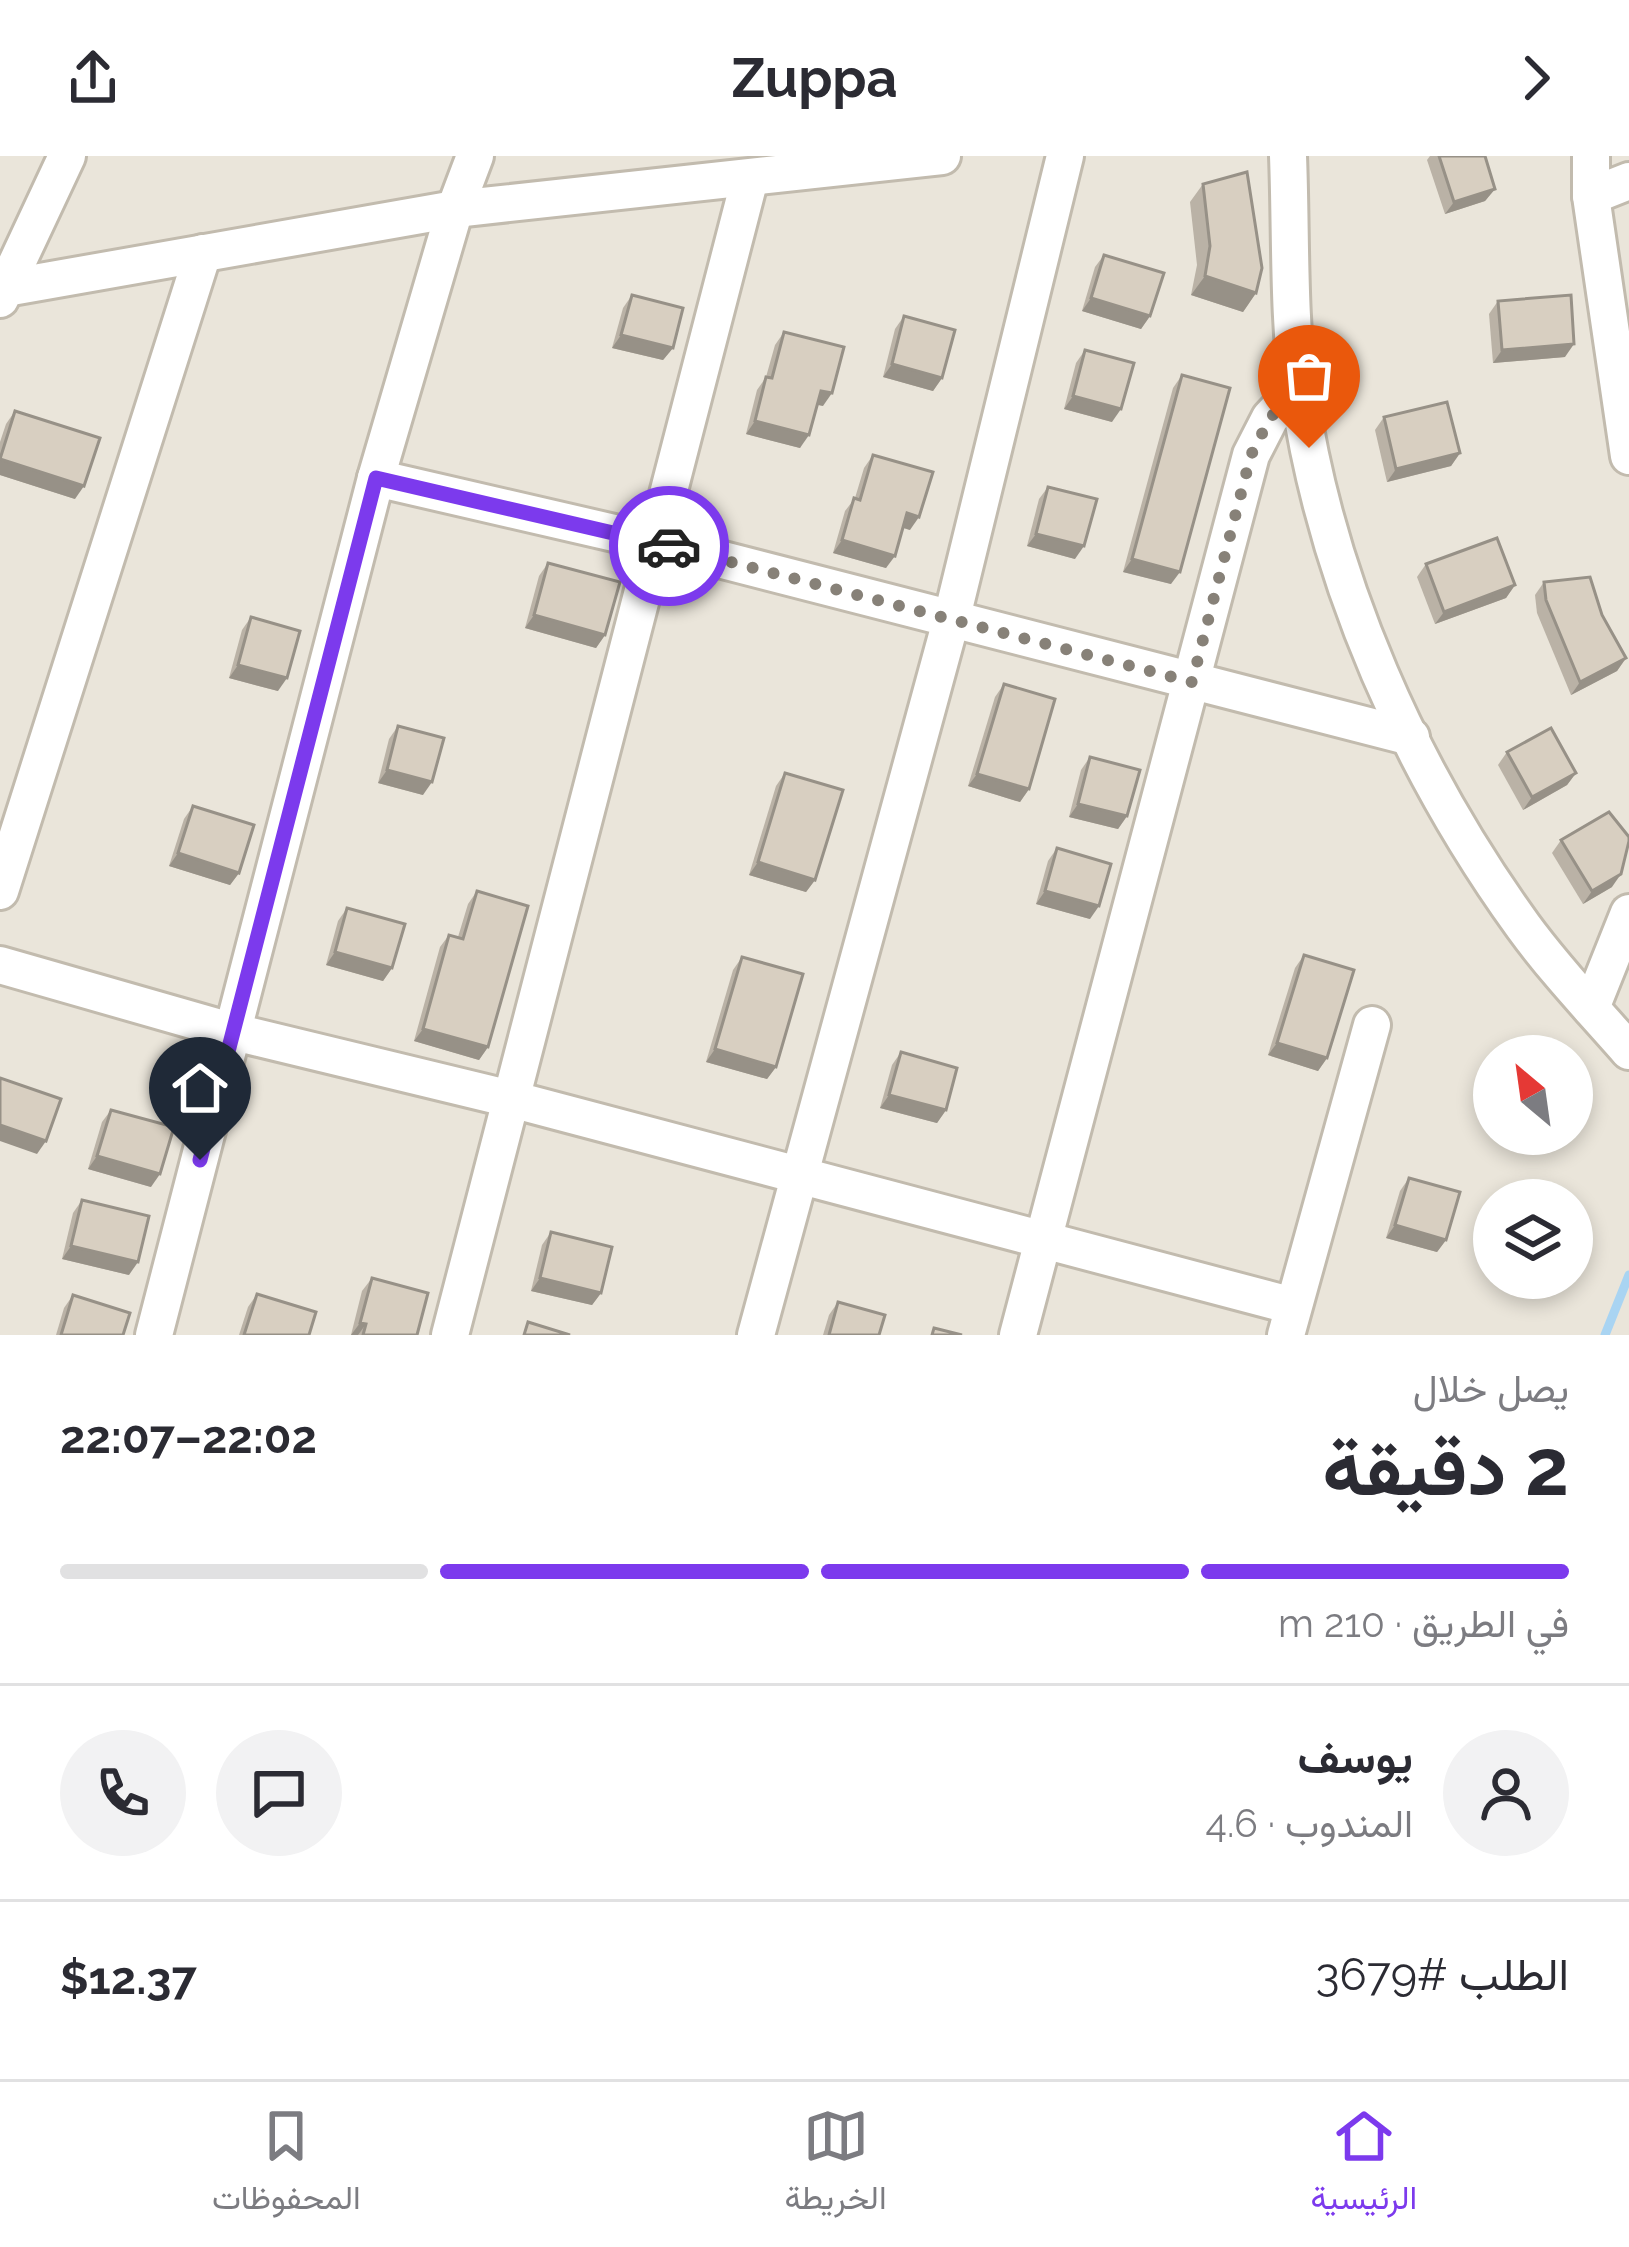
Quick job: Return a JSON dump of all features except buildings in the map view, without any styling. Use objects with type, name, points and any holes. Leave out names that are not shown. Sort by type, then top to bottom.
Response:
[{"type":"street","points":[[2,292],[67,156]]},
{"type":"street","points":[[154,1335],[376,478],[455,208],[476,156]]},
{"type":"street","points":[[2,292],[455,208],[942,156]]},
{"type":"street","points":[[756,1335],[952,617],[1065,156]]},
{"type":"street","points":[[1288,156],[1298,388],[1313,468],[1360,625],[1411,737],[1493,882],[1555,968],[1629,1051]]},
{"type":"street","points":[[1591,156],[1591,196],[1629,456]]},
{"type":"street","points":[[450,1335],[750,178]]},
{"type":"street","points":[[1591,196],[1629,181]]},
{"type":"street","points":[[0,892],[203,253]]},
{"type":"street","points":[[1018,1335],[1251,455],[1270,418],[1298,388]]},
{"type":"street","points":[[376,478],[653,542],[1411,737]]},
{"type":"street","points":[[1591,1008],[1629,913]]},
{"type":"street","points":[[0,964],[234,1032],[511,1099],[1043,1239],[1289,1320],[1372,1025]]},
{"type":"shaded area","points":[[0,156],[1629,156],[1629,1335],[0,1335]]},
{"type":"waterway","points":[[1605,1335],[1629,1275]]},
{"type":"way so far","points":[[669,546],[1192,682],[1251,455],[1270,418],[1298,388],[1309,448]]},
{"type":"route","points":[[200,1160],[376,478],[669,546]]}]
